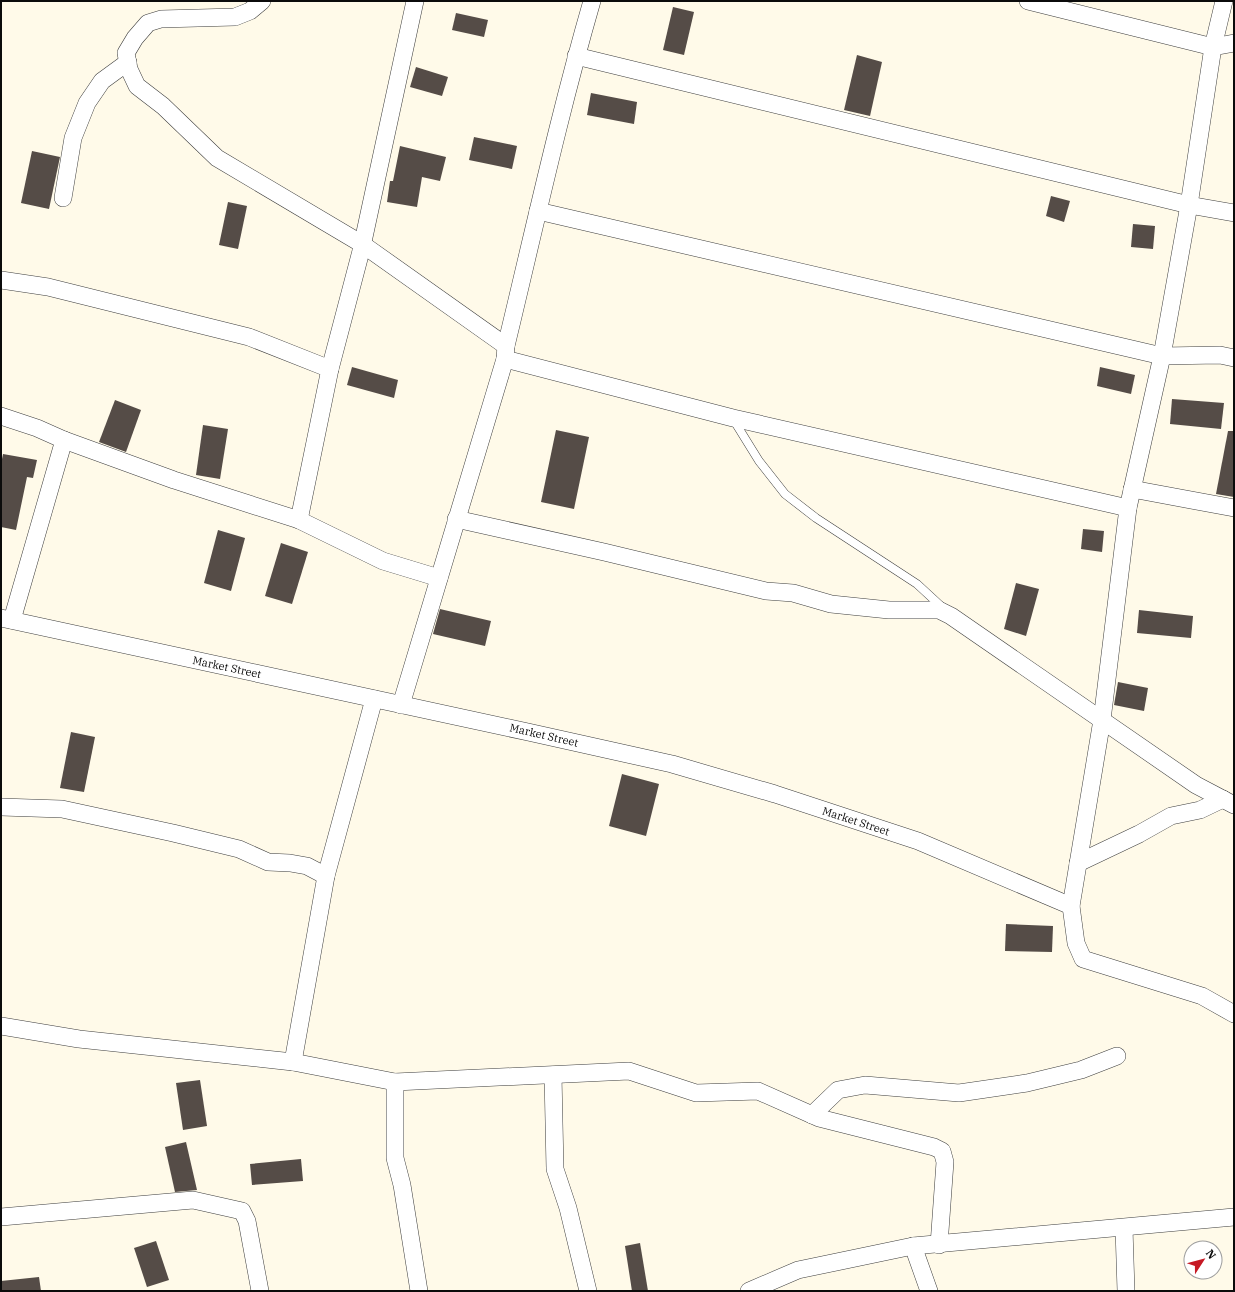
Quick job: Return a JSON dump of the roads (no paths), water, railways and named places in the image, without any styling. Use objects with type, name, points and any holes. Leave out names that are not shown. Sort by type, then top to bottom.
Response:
[{"type":"street","points":[[262,1],[250,12],[235,17],[161,19],[148,23],[126,53],[129,68],[137,86],[163,106],[217,158],[362,244],[506,352],[733,418],[1128,508]]},
{"type":"street","points":[[299,520],[330,369],[362,244],[416,1]]},
{"type":"street","points":[[401,705],[506,352],[538,211],[576,56],[592,1]]},
{"type":"street","points":[[1028,1],[1213,47],[1234,43]]},
{"type":"street","points":[[1224,1],[1213,47],[1189,205],[1162,356],[1128,508],[1102,720],[1071,906],[1076,943],[1083,959],[1202,996],[1234,1014]]},
{"type":"street","points":[[576,56],[1189,205],[1234,213]]},
{"type":"street","points":[[63,198],[73,138],[87,103],[102,81],[128,62]]},
{"type":"street","points":[[538,211],[1162,356],[1220,355],[1234,358]]},
{"type":"street","points":[[1,280],[48,287],[249,337],[330,369]]},
{"type":"street","points":[[1,416],[37,428],[64,440],[174,480],[299,520],[383,561],[439,578]]},
{"type":"street","points":[[7,619],[64,440]]},
{"type":"street","points":[[1132,490],[1234,508]]},
{"type":"street","points":[[456,519],[604,552],[766,591],[793,593],[831,604],[889,610],[939,610],[951,616],[1196,785],[1228,802]]},
{"type":"street","name":"Market Street","points":[[7,619],[672,764],[775,794],[918,841],[1021,883],[1071,906]]},
{"type":"street","points":[[293,1062],[326,876],[374,699]]},
{"type":"street","points":[[1078,863],[1171,816],[1228,802]]},
{"type":"street","points":[[1,807],[62,809],[173,833],[239,850],[268,862],[290,863],[307,866],[326,876]]},
{"type":"street","points":[[1,1026],[78,1039],[293,1062],[394,1082],[629,1071],[696,1093],[758,1091],[819,1118],[934,1147],[942,1151],[946,1162],[940,1244]]},
{"type":"street","points":[[812,1115],[838,1090],[858,1086],[865,1085],[959,1093],[1027,1083],[1081,1070],[1117,1056]]},
{"type":"street","points":[[553,1075],[555,1169],[568,1208],[588,1291]]},
{"type":"street","points":[[394,1082],[395,1158],[402,1185],[419,1291]]},
{"type":"street","points":[[1,1217],[193,1200],[242,1210],[247,1221],[260,1291]]},
{"type":"street","points":[[749,1291],[798,1270],[913,1246],[1234,1217]]},
{"type":"street","points":[[1124,1228],[1126,1291]]},
{"type":"street","points":[[913,1246],[929,1291]]},
{"type":"lane","points":[[733,418],[759,461],[785,494],[816,518],[917,584],[951,616]]}]
